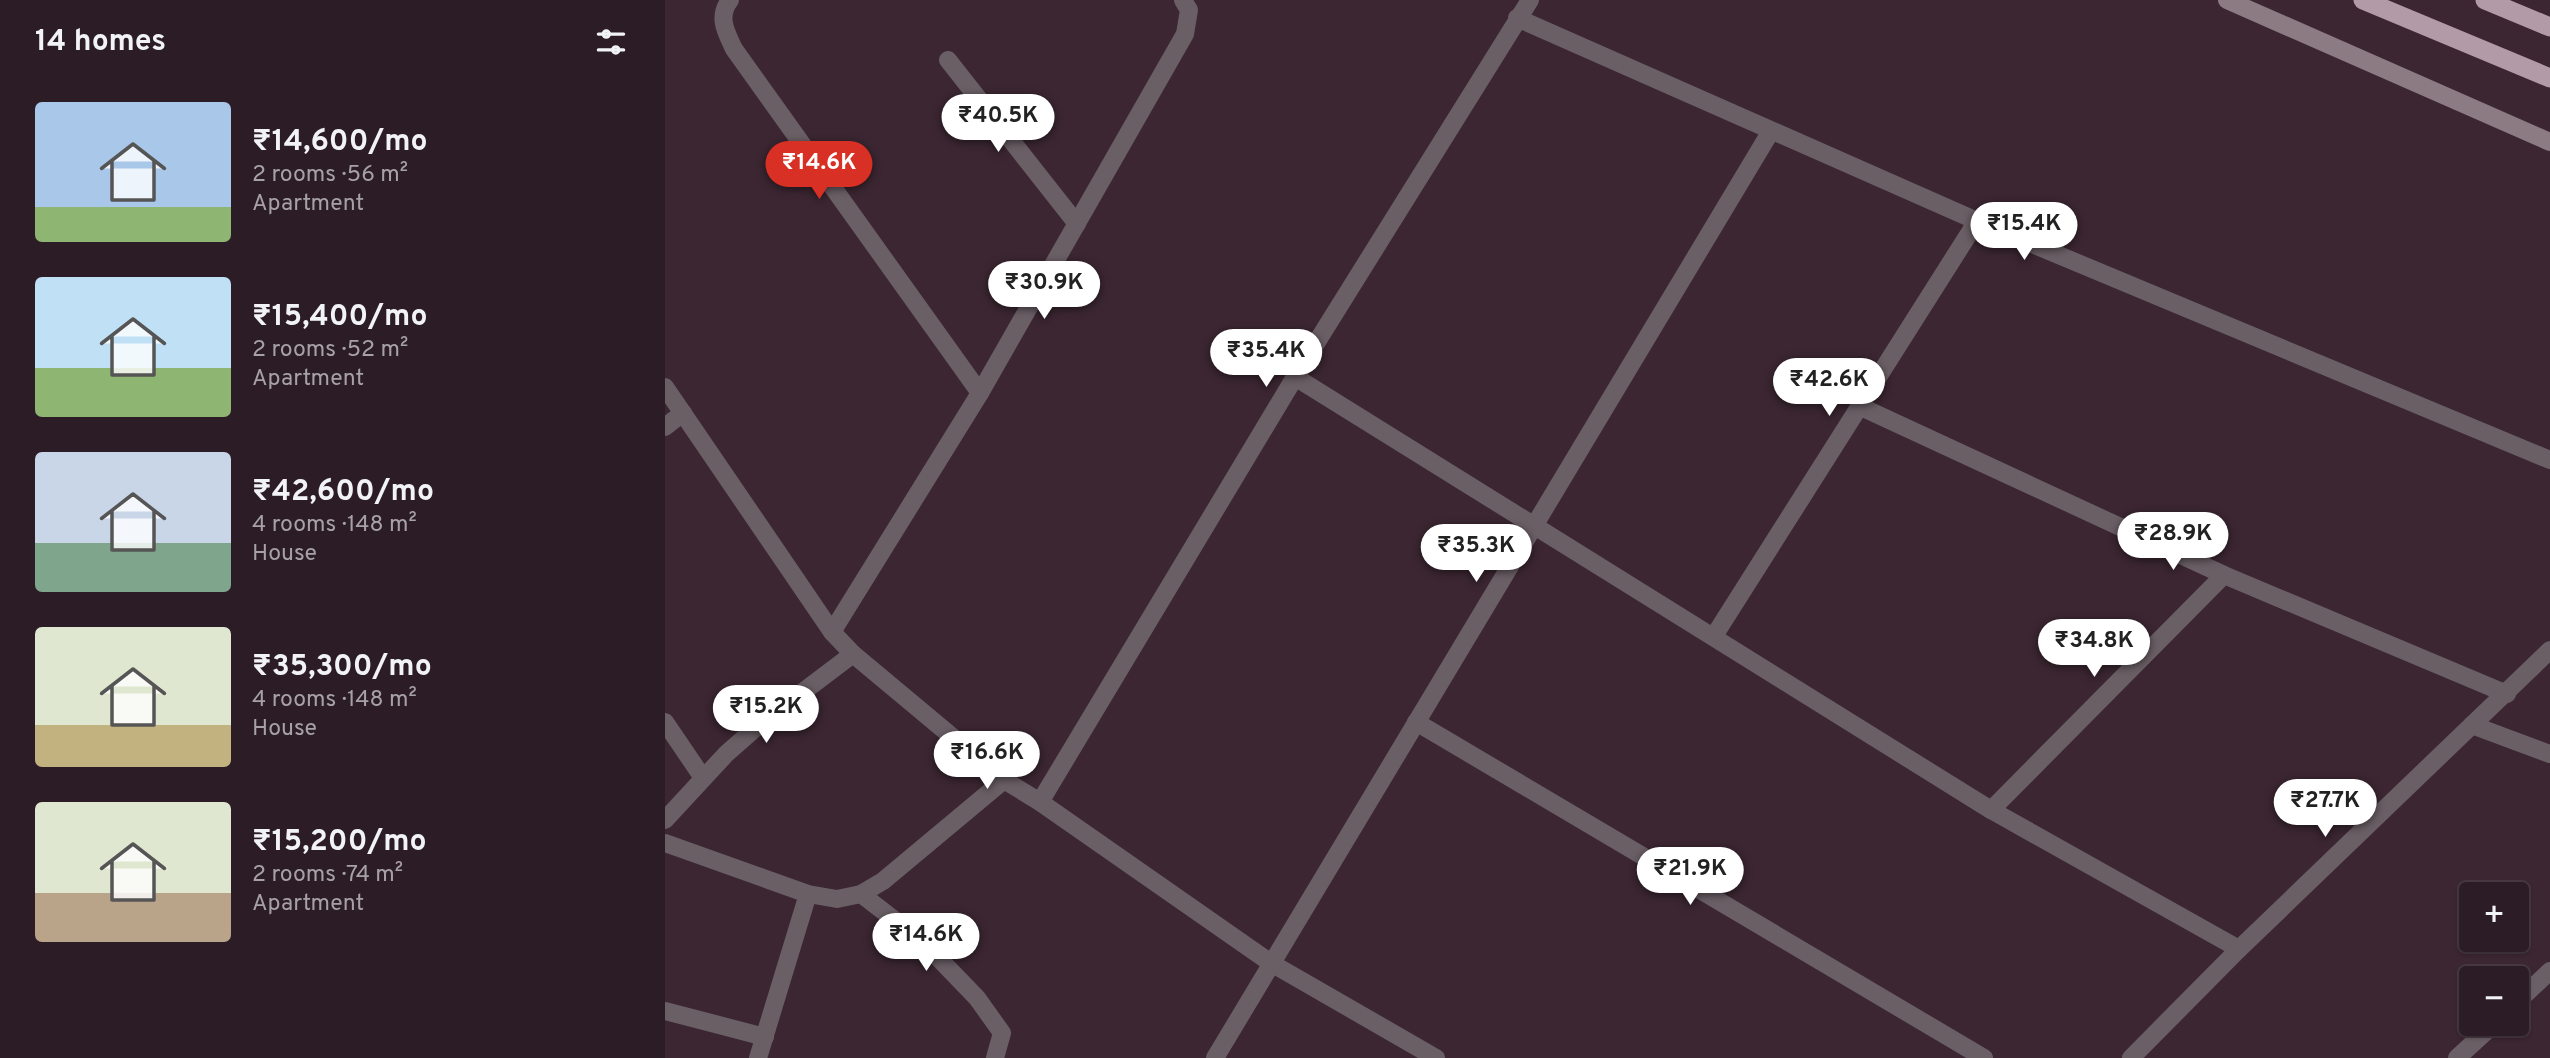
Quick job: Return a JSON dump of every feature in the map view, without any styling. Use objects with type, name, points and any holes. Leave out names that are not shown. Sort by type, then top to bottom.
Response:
[{"type":"highway","points":[[2363,0],[2550,78]]},
{"type":"highway","points":[[2485,0],[2550,27]]},
{"type":"main road","points":[[2227,0],[2550,142]]},
{"type":"street","points":[[730,0],[725,7],[723,26],[734,49],[980,393]]},
{"type":"street","points":[[832,632],[980,393],[1185,34],[1189,10],[1183,0]]},
{"type":"street","points":[[1040,802],[1296,377],[1530,0]]},
{"type":"street","points":[[1517,19],[1977,221],[2550,460]]},
{"type":"street","points":[[949,60],[1077,224]]},
{"type":"street","points":[[1215,1058],[1772,131]]},
{"type":"street","points":[[1714,636],[1977,221]]},
{"type":"street","points":[[1296,377],[1991,810],[2239,949]]},
{"type":"street","points":[[665,387],[832,632],[853,654],[1004,780],[1271,962],[1436,1058]]},
{"type":"street","points":[[1860,407],[2224,575],[2507,694]]},
{"type":"street","points":[[665,427],[683,413]]},
{"type":"street","points":[[1991,810],[2224,575]]},
{"type":"street","points":[[2131,1058],[2239,949],[2550,650]]},
{"type":"street","points":[[665,820],[703,778],[759,725],[853,654]]},
{"type":"street","points":[[665,722],[703,778]]},
{"type":"street","points":[[1416,722],[1984,1058]]},
{"type":"street","points":[[2472,725],[2550,754]]},
{"type":"street","points":[[665,843],[808,894],[837,899],[861,894],[883,881],[1004,780]]},
{"type":"street","points":[[758,1058],[808,894]]},
{"type":"street","points":[[861,894],[923,942],[977,998],[1002,1033],[995,1058]]},
{"type":"street","points":[[2529,991],[2550,971]]},
{"type":"street","points":[[665,1011],[765,1037]]},
{"type":"street","points":[[2457,1058],[2481,1036]]}]
